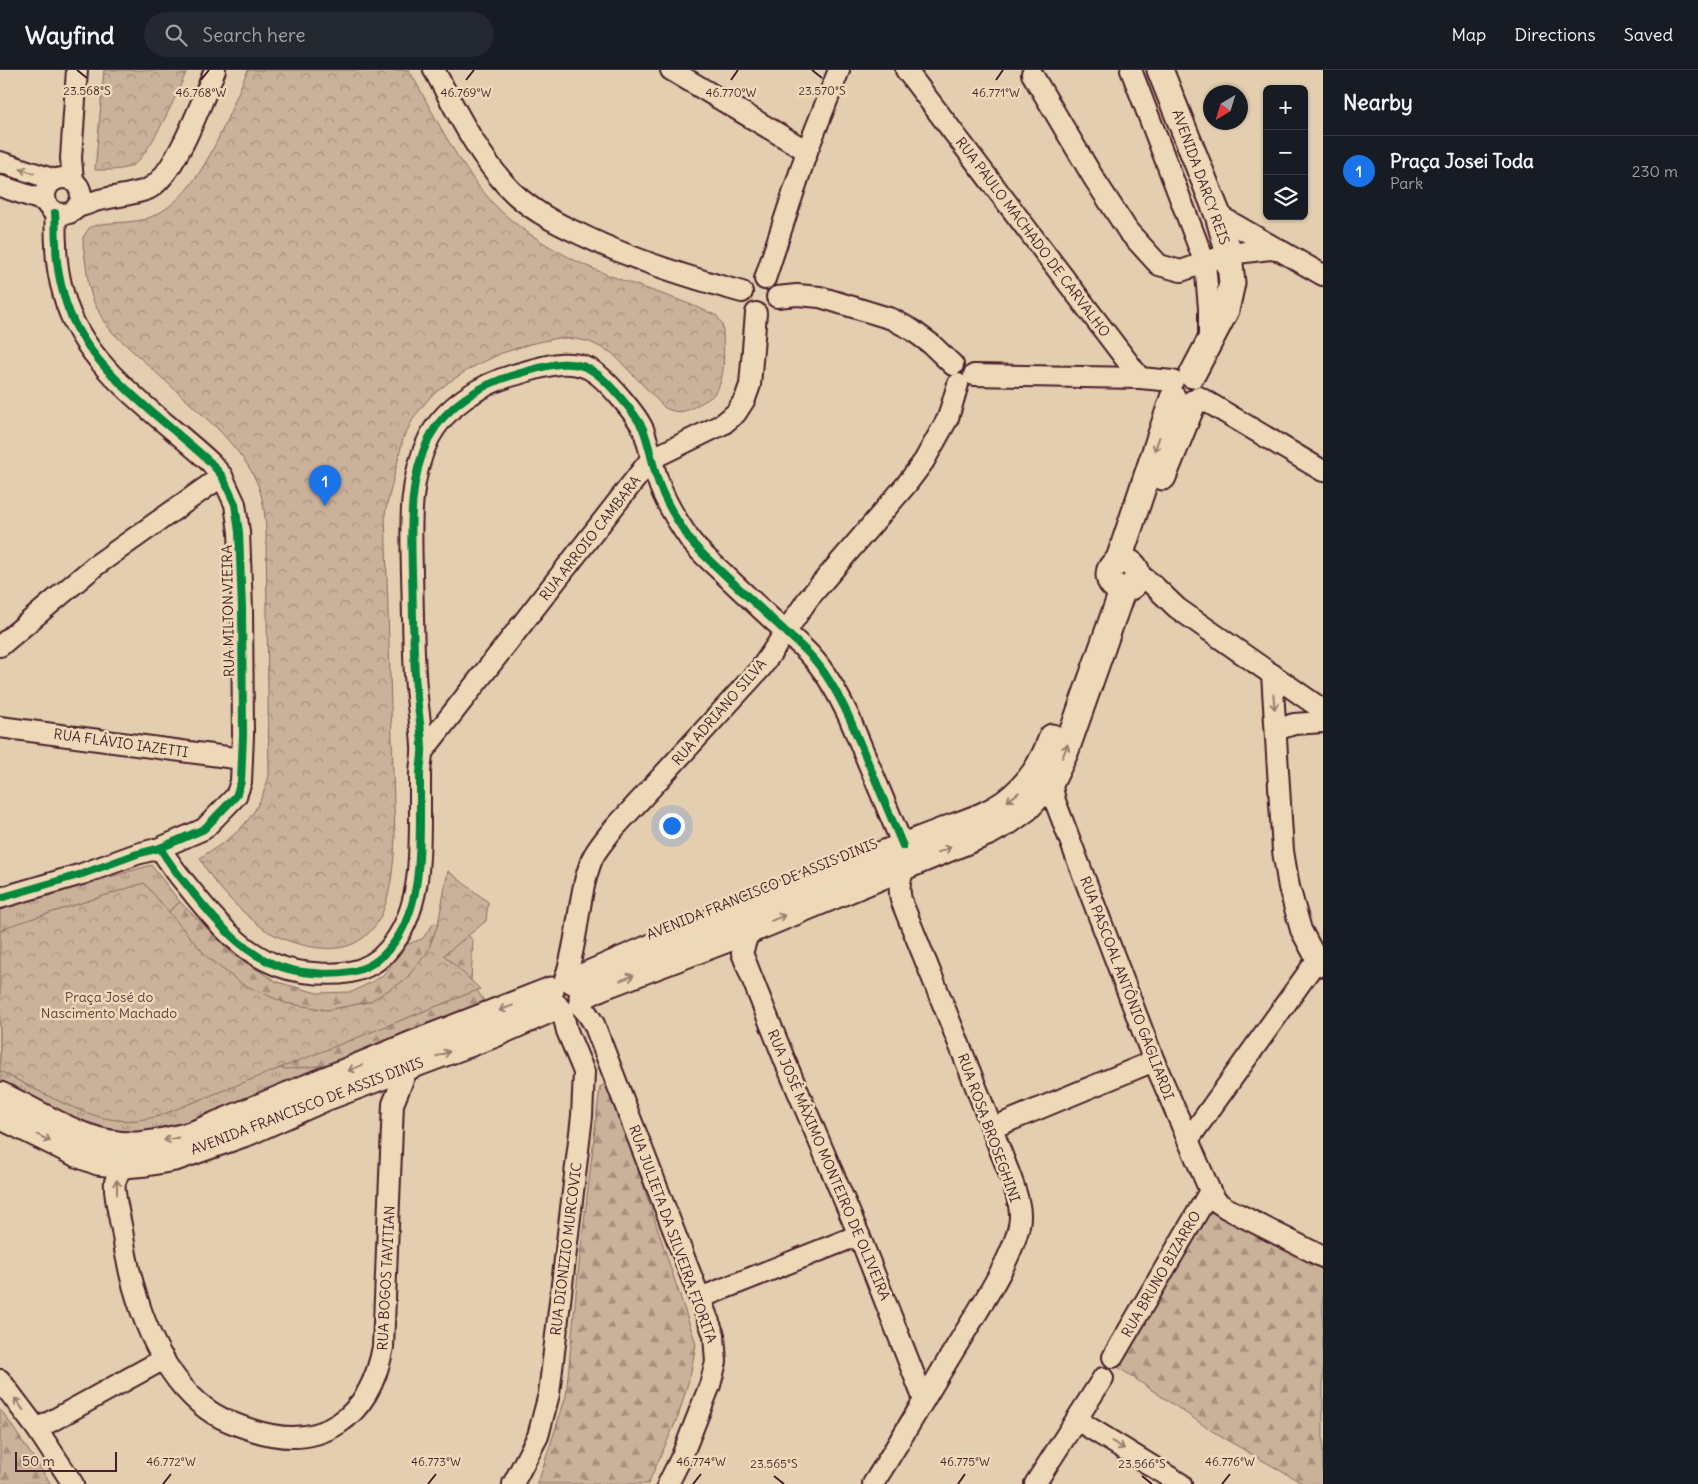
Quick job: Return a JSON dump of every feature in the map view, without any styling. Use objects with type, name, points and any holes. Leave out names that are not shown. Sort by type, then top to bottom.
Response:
[{"type":"main road","name":"AVENIDA DARCY REIS","points":[[1160,70],[1218,215],[1229,254],[1232,283],[1226,310],[1186,391]]},
{"type":"main road","name":"AVENIDA FRANCISCO DE ASSIS DINIS","points":[[0,1116],[98,1162],[124,1165],[175,1158],[249,1132],[325,1098],[493,1035],[718,919],[905,856],[989,832],[1009,821],[1027,808],[1051,782],[1065,753],[1186,391]]},
{"type":"main road","name":"AVENIDA FRANCISCO DE ASSIS DINIS","points":[[0,1095],[85,1138],[106,1143],[137,1145],[164,1141],[191,1135],[415,1043],[601,987],[749,931],[988,814],[1021,790],[1034,776],[1044,759],[1125,576]]},
{"type":"street","points":[[67,200],[77,70]]},
{"type":"street","points":[[0,186],[67,200],[111,199],[148,189],[158,182],[173,163],[215,70]]},
{"type":"street","points":[[434,70],[459,116],[491,167],[505,184],[527,204],[560,225],[608,248],[680,275],[742,292]]},
{"type":"street","points":[[672,70],[807,151]]},
{"type":"street","points":[[765,279],[807,151],[839,70]]},
{"type":"street","name":"AVENIDA DARCY REIS","points":[[1131,70],[1205,263],[1209,308],[1209,342]]},
{"type":"street","name":"RUA PAULO MACHADO DE CARVALHO","points":[[911,72],[1140,378]]},
{"type":"street","points":[[1032,74],[1093,177],[1128,231],[1159,265],[1181,271],[1229,254],[1254,250],[1281,251]]},
{"type":"street","points":[[0,162],[67,200]]},
{"type":"street","name":"RUA MILTON VIEIRA","points":[[0,898],[82,874],[136,854],[160,848],[204,829],[236,796],[241,782],[242,610],[239,532],[235,504],[222,476],[193,446],[103,366],[80,332],[62,290],[56,243],[67,200]]},
{"type":"street","points":[[1218,215],[1323,275]]},
{"type":"street","points":[[755,278],[765,279],[774,286],[776,297],[773,306],[766,312],[756,312],[748,309],[742,301],[742,292],[747,283],[755,278]]},
{"type":"street","points":[[776,297],[797,295],[820,297],[892,319],[912,330],[931,344],[953,364],[950,372],[952,380],[1140,378],[1186,391],[1323,471]]},
{"type":"street","name":"RUA ARROIO CAMBARA","points":[[423,751],[651,459],[724,424],[736,412],[745,399],[750,386],[756,312]]},
{"type":"street","points":[[160,848],[166,859],[228,934],[244,948],[263,959],[294,971],[338,975],[356,971],[374,962],[388,951],[400,934],[408,916],[419,865],[420,772],[423,751],[415,676],[411,514],[422,456],[430,436],[442,419],[460,402],[486,386],[507,377],[549,365],[566,363],[577,364],[595,372],[637,419],[643,428],[658,483],[691,541],[812,657],[850,717],[905,856]]},
{"type":"street","name":"RUA ADRIANO SILVA","points":[[567,996],[585,886],[593,857],[610,834],[761,668],[808,599],[906,485],[924,461],[948,418],[966,379]]},
{"type":"street","points":[[0,646],[95,566],[222,476]]},
{"type":"street","points":[[1125,576],[1177,608],[1323,710]]},
{"type":"street","points":[[1188,1140],[1320,963],[1301,930],[1289,887],[1282,851],[1272,674]]},
{"type":"street","points":[[1276,730],[1294,724],[1323,722]]},
{"type":"street","name":"RUA FLÁVIO IAZETTI","points":[[0,727],[242,759]]},
{"type":"street","name":"RUA PASCOAL ANTÔNIO GAGLIARDI","points":[[1051,782],[1055,801],[1154,1061],[1210,1191]]},
{"type":"street","name":"RUA ROSA BROSEGHINI","points":[[873,1484],[991,1288],[1018,1234],[1020,1217],[1018,1198],[992,1128],[901,900],[899,886],[905,856]]},
{"type":"street","name":"RUA JOSÉ MÁXIMO MONTEIRO DE OLIVEIRA","points":[[749,931],[742,953],[785,1061],[860,1235],[924,1400]]},
{"type":"street","name":"RUA JULIETA DA SILVEIRA FIORITA","points":[[567,996],[587,1013],[594,1024],[714,1336],[716,1362],[703,1403],[682,1456],[668,1484]]},
{"type":"street","name":"RUA DIONIZIO MURCOVIC","points":[[513,1484],[538,1436],[549,1394],[582,1116],[584,1072],[574,1047],[567,996]]},
{"type":"street","points":[[574,1047],[600,1038]]},
{"type":"street","points":[[992,1128],[1154,1061]]},
{"type":"street","name":"RUA BOGOS TAVITIAN","points":[[124,1165],[115,1183],[125,1254],[134,1292],[146,1323],[164,1358],[183,1386],[200,1404],[215,1416],[229,1423],[261,1433],[302,1438],[320,1434],[346,1419],[367,1392],[377,1374],[383,1347],[394,1104],[408,1067]]},
{"type":"street","points":[[584,1072],[611,1067]]},
{"type":"street","points":[[1210,1191],[1217,1202],[1226,1208],[1323,1257]]},
{"type":"street","name":"RUA BRUNO BIZARRO","points":[[1113,1356],[1210,1191]]},
{"type":"street","points":[[700,1298],[860,1235]]},
{"type":"street","points":[[38,1429],[164,1358]]},
{"type":"street","points":[[1035,1484],[1103,1378]]},
{"type":"street","points":[[0,1380],[38,1429],[73,1484]]},
{"type":"street","points":[[1076,1420],[1181,1484]]},
{"type":"green space","points":[[104,70],[187,70],[163,121],[140,159],[133,165],[114,170],[95,170]]},
{"type":"green space","points":[[248,70],[409,70],[468,172],[492,202],[514,222],[540,241],[583,264],[717,316],[723,330],[724,356],[720,383],[711,397],[687,410],[673,411],[665,408],[612,353],[590,342],[558,338],[502,353],[471,368],[430,397],[414,417],[403,439],[385,513],[395,836],[392,871],[388,896],[380,918],[374,927],[360,940],[340,948],[316,948],[291,942],[269,932],[251,919],[226,895],[205,868],[200,858],[238,831],[252,815],[262,796],[269,775],[265,515],[259,487],[240,454],[219,430],[114,334],[104,322],[89,287],[83,244],[83,237],[90,227],[136,221],[151,217],[169,206],[185,192],[211,153]]},
{"type":"green space","name":"Praça José do Nascimento Machado","points":[[151,865],[180,902],[166,914],[351,1063],[196,1126],[106,1137],[0,1091],[0,909]]},
{"type":"green space","name":"Praça José do Nascimento Machado","points":[[448,871],[488,902],[486,921],[444,955],[480,989],[159,1116],[144,1119],[117,1120],[88,1113],[57,1100],[0,1071],[0,931],[9,926],[144,883],[208,958],[242,984],[285,1003],[327,1010],[369,1002],[405,980],[427,953],[438,924]]},
{"type":"green space","points":[[180,902],[235,956],[277,982],[317,993],[352,992],[383,976],[405,945],[422,939],[434,923],[458,927],[473,940],[471,981],[486,1004],[351,1063],[287,1069],[228,1062],[166,914]]},
{"type":"green space","points":[[609,1082],[696,1344],[690,1376],[678,1417],[648,1484],[536,1484],[540,1477],[566,1396],[578,1273],[600,1087]]},
{"type":"green space","points":[[1212,1209],[1323,1270],[1323,1484],[1304,1484],[1218,1435],[1118,1367]]},
{"type":"green space","points":[[0,1410],[4,1414],[51,1484],[0,1484]]},
{"type":"cycle path","points":[[0,898],[82,874],[137,854],[160,848],[204,829],[236,796],[241,782],[243,735],[242,609],[239,532],[235,504],[222,476],[211,463],[147,408],[105,368],[88,346],[74,322],[62,290],[58,270],[55,213]]},
{"type":"cycle path","points":[[160,848],[182,879],[225,930],[253,953],[268,962],[303,972],[338,974],[371,965],[389,949],[400,934],[407,918],[413,901],[419,865],[422,750],[414,662],[411,522],[417,470],[429,438],[436,427],[444,416],[465,398],[502,379],[556,364],[578,365],[588,368],[609,385],[635,415],[643,429],[663,494],[691,541],[805,649],[817,663],[837,693],[849,717],[903,846]]},
{"type":"place","name":"Praça Josei Toda","points":[[325,506]]}]
